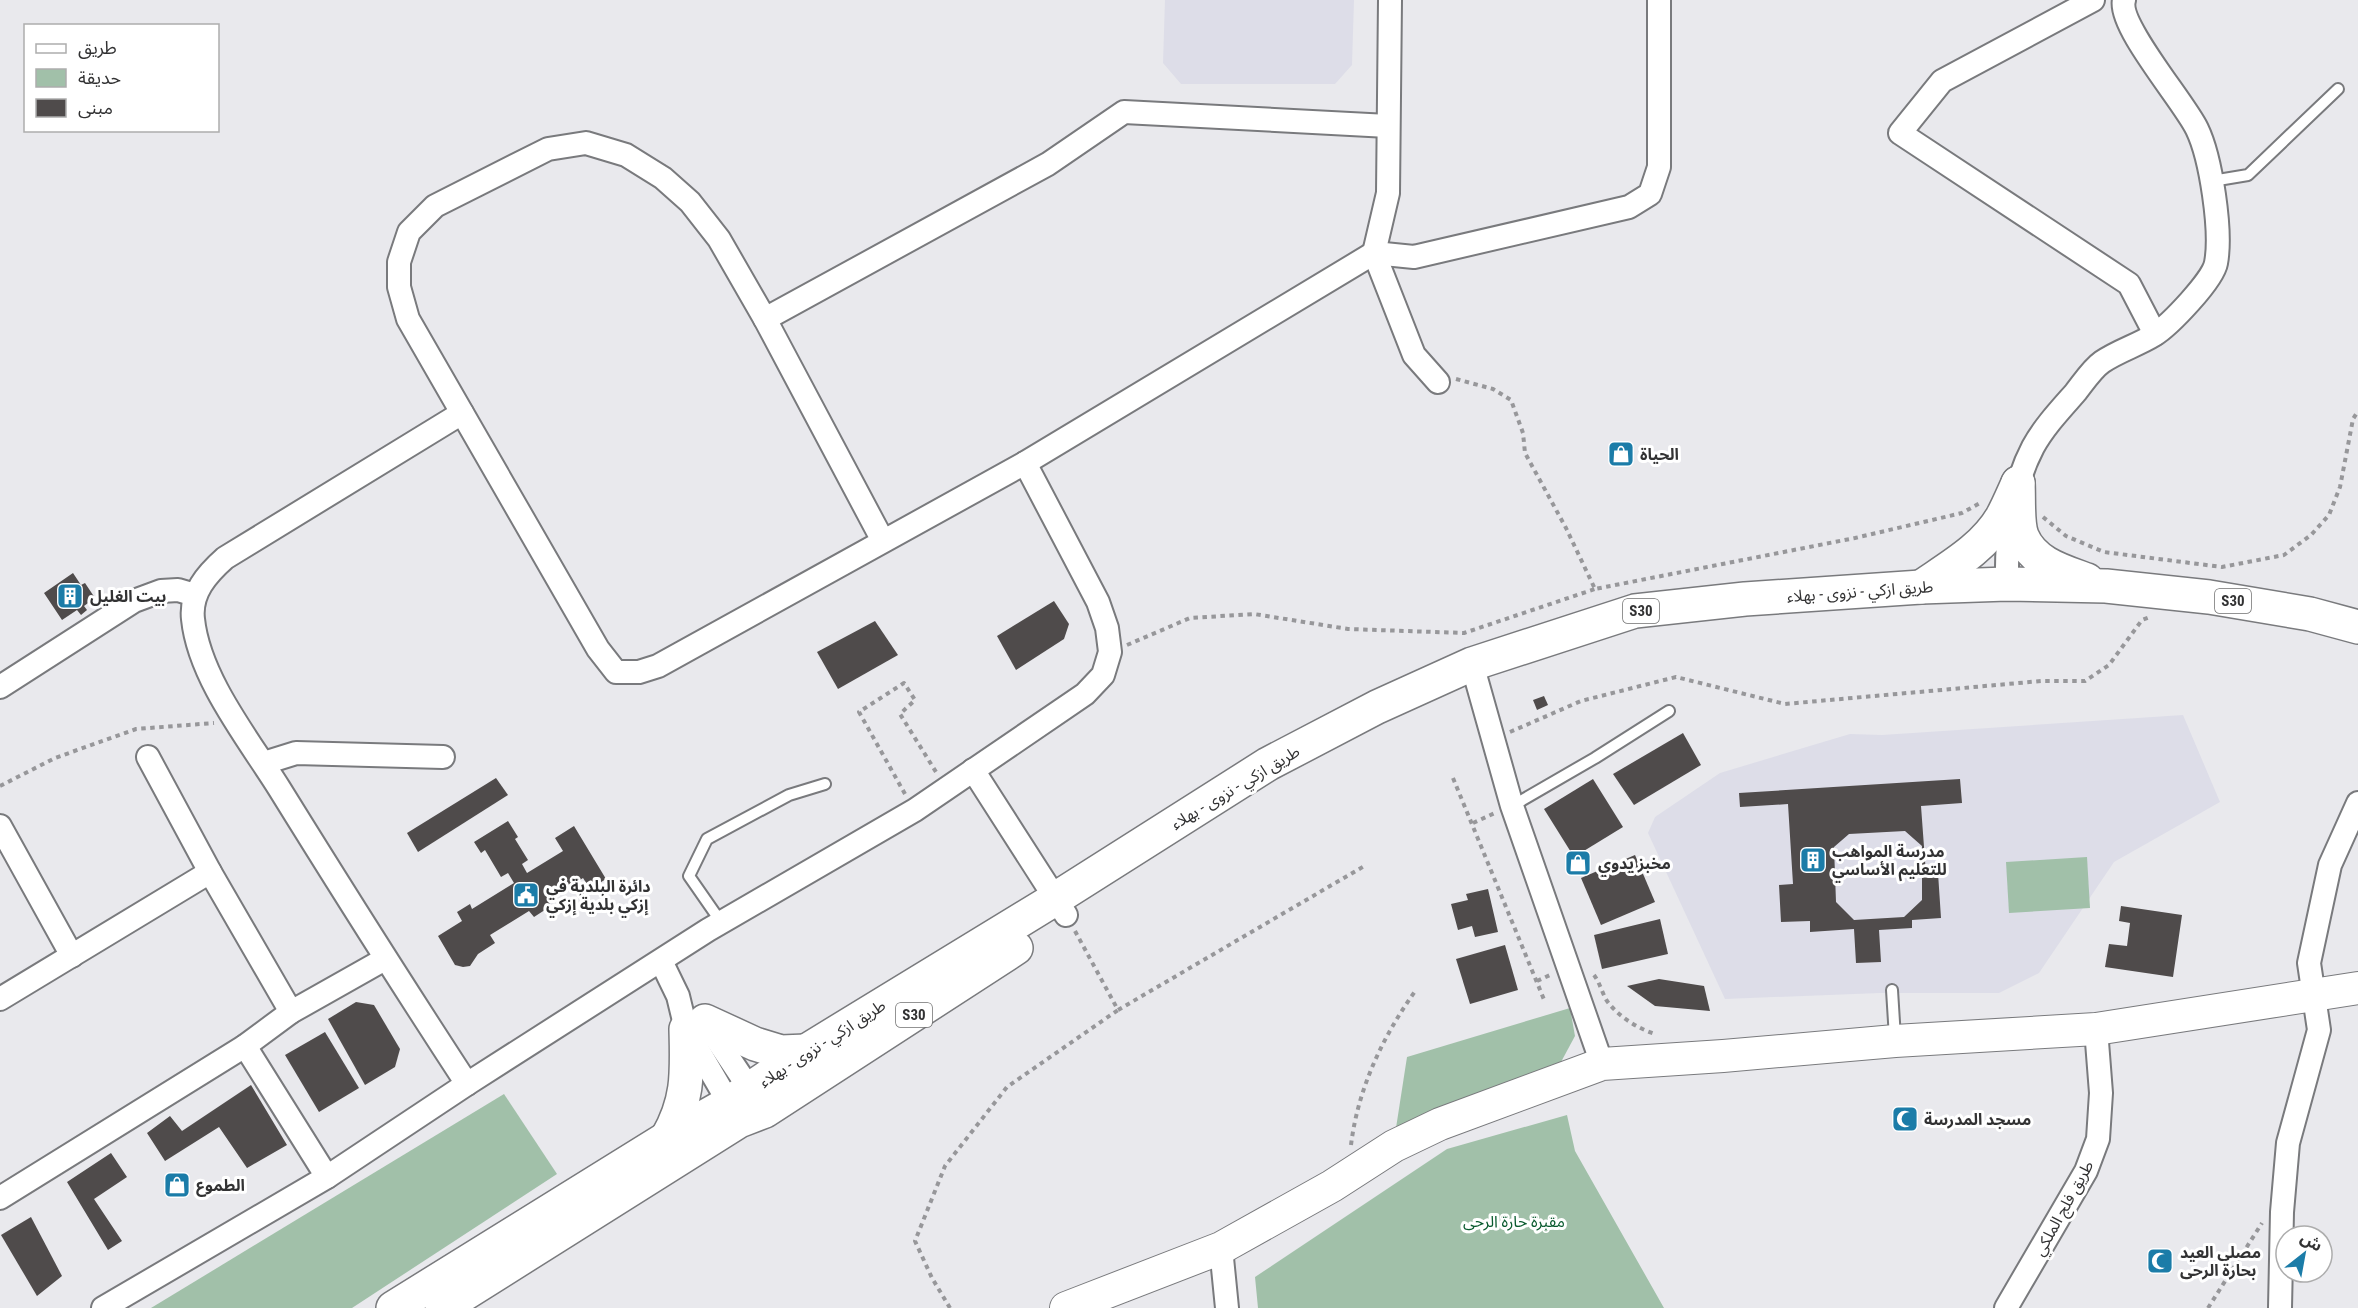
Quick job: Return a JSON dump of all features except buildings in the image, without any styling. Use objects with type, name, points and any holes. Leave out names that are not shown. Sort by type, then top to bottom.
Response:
[{"type":"main road","points":[[2018,483],[2021,534],[2032,553],[2058,570],[2106,586]]},
{"type":"main road","points":[[1922,587],[1962,560],[1984,540],[2001,519],[2018,483]]},
{"type":"main road","name":"طريق ازكي - نزوى - بهلاء","points":[[393,1308],[667,1138],[746,1106],[806,1051],[1061,907],[1272,783],[1377,707],[1472,664],[1635,611],[1745,599],[1922,587],[2007,584],[2106,586],[2209,597],[2310,614],[2358,627]]},
{"type":"main road","name":"طريق ازكي - نزوى - بهلاء","points":[[442,1308],[746,1106],[1061,907]]},
{"type":"main road","points":[[667,1138],[683,1103],[687,1065],[695,1025],[781,1052],[806,1051]]},
{"type":"street","points":[[1390,0],[1388,194],[1374,253],[1414,355],[1438,382]]},
{"type":"street","points":[[883,541],[765,319],[719,239],[690,201],[663,178],[626,155],[586,143],[548,149],[435,206],[409,232],[399,262],[399,287],[408,319],[598,649],[616,672],[639,672],[658,666],[1025,463],[1374,253],[1414,257],[1629,207],[1650,194],[1659,167],[1659,0]]},
{"type":"street","points":[[2093,0],[1942,81],[1900,134],[2129,284],[2155,334]]},
{"type":"street","points":[[2007,584],[2006,556],[2018,483],[2033,447],[2051,420],[2100,363],[2155,334],[2192,299],[2216,265],[2217,242],[2212,181],[2207,156],[2197,128],[2131,27],[2122,4],[2124,0]]},
{"type":"street","points":[[765,319],[1048,164],[1124,112],[1388,126]]},
{"type":"street","points":[[462,413],[225,558],[207,574],[195,595],[193,619],[203,658],[230,713],[385,959],[467,1084]]},
{"type":"street","points":[[104,1308],[327,1177],[467,1084],[721,922],[915,810],[1085,694],[1103,675],[1110,652],[1107,628],[1098,602],[1025,463]]},
{"type":"street","points":[[0,687],[134,601],[161,591],[178,590],[195,595]]},
{"type":"street","points":[[1472,664],[1512,806],[1602,1064]]},
{"type":"street","points":[[264,764],[296,753],[443,757]]},
{"type":"street","points":[[148,757],[210,872],[291,1012]]},
{"type":"street","points":[[973,770],[1061,907]]},
{"type":"street","points":[[2280,1308],[2282,1212],[2288,1143],[2319,1030],[2309,963],[2330,865],[2358,803]]},
{"type":"street","points":[[0,826],[72,956]]},
{"type":"street","points":[[0,999],[210,872]]},
{"type":"street","points":[[0,1198],[245,1046],[291,1012],[385,959]]},
{"type":"street","points":[[661,961],[678,996],[746,1106]]},
{"type":"street","points":[[1066,1308],[1221,1248],[1349,1175],[1394,1146],[1440,1124],[1602,1064],[1895,1041],[2096,1029],[2358,988]]},
{"type":"street","name":"طريق فلج الملكي","points":[[2006,1308],[2086,1171],[2098,1138],[2101,1093],[2096,1029]]},
{"type":"street","points":[[245,1046],[327,1177]]},
{"type":"street","points":[[1221,1248],[1227,1308]]},
{"type":"lane","points":[[2212,181],[2248,175],[2338,89]]},
{"type":"lane","points":[[1512,806],[1595,758],[1669,711]]},
{"type":"lane","points":[[721,922],[689,876],[707,839],[789,795],[825,784]]},
{"type":"lane","points":[[1892,990],[1895,1041]]},
{"type":"path","points":[[1438,382],[1455,379],[1493,389],[1511,400],[1523,433],[1525,453],[1566,528],[1595,589]]},
{"type":"path","points":[[1110,652],[1190,618],[1254,614],[1348,629],[1464,633],[1595,589],[1855,538],[1962,513],[2018,483],[2035,510],[2066,536],[2104,552],[2222,567],[2284,555],[2311,535],[2328,515],[2340,487],[2353,419],[2358,411]]},
{"type":"path","points":[[1519,729],[1581,701],[1676,677],[1785,704],[2041,681],[2085,681],[2109,665],[2142,620],[2173,607],[2175,593]]},
{"type":"path","points":[[915,810],[859,712],[904,683],[915,700],[900,714],[946,788]]},
{"type":"path","points":[[0,786],[55,758],[136,729],[214,723],[230,713]]},
{"type":"path","points":[[1453,778],[1545,1002]]},
{"type":"path","points":[[950,1308],[932,1278],[915,1241],[945,1166],[1007,1087],[1118,1010],[1366,866]]},
{"type":"path","points":[[1061,907],[1118,1010]]},
{"type":"path","points":[[1590,969],[1601,986],[1606,1000],[1621,1016],[1644,1030],[1661,1036]]},
{"type":"path","points":[[1349,1175],[1352,1142],[1368,1077],[1397,1017],[1416,990]]},
{"type":"path","points":[[2208,1308],[2267,1215],[2282,1212]]},
{"type":"shaded area","points":[[1165,0],[1354,0],[1352,65],[1335,84],[1181,84],[1163,63]]},
{"type":"shaded area","points":[[2183,715],[2220,802],[2114,862],[2039,973],[1999,993],[1880,993],[1725,999],[1648,833],[1655,817],[1720,773],[1850,734],[1882,735]]},
{"type":"green space","points":[[2087,857],[2090,908],[2009,913],[2006,862]]},
{"type":"green space","points":[[1570,1008],[1575,1036],[1561,1062],[1396,1128],[1407,1057]]},
{"type":"green space","points":[[504,1094],[557,1174],[352,1308],[151,1308]]},
{"type":"green space","name":"مقبرة حارة الرحى","points":[[1567,1115],[1575,1151],[1664,1308],[1258,1308],[1255,1277],[1447,1149]]},
{"type":"place","name":"الحياة","points":[[1621,454]]},
{"type":"place","name":"بيت الغليل","points":[[70,596]]},
{"type":"place","name":"مدرسة المواهب للتعليم الأساسي","points":[[1813,860]]},
{"type":"place","name":"مخبز يدوي","points":[[1578,863]]},
{"type":"place","name":"دائرة البلدية في إزكي بلدية إزكي","points":[[526,895]]},
{"type":"place","name":"مسجد المدرسة","points":[[1905,1119]]},
{"type":"place","name":"الطموع","points":[[177,1185]]},
{"type":"place","name":"مصلى العيد بحارة الرحى","points":[[2160,1261]]}]
